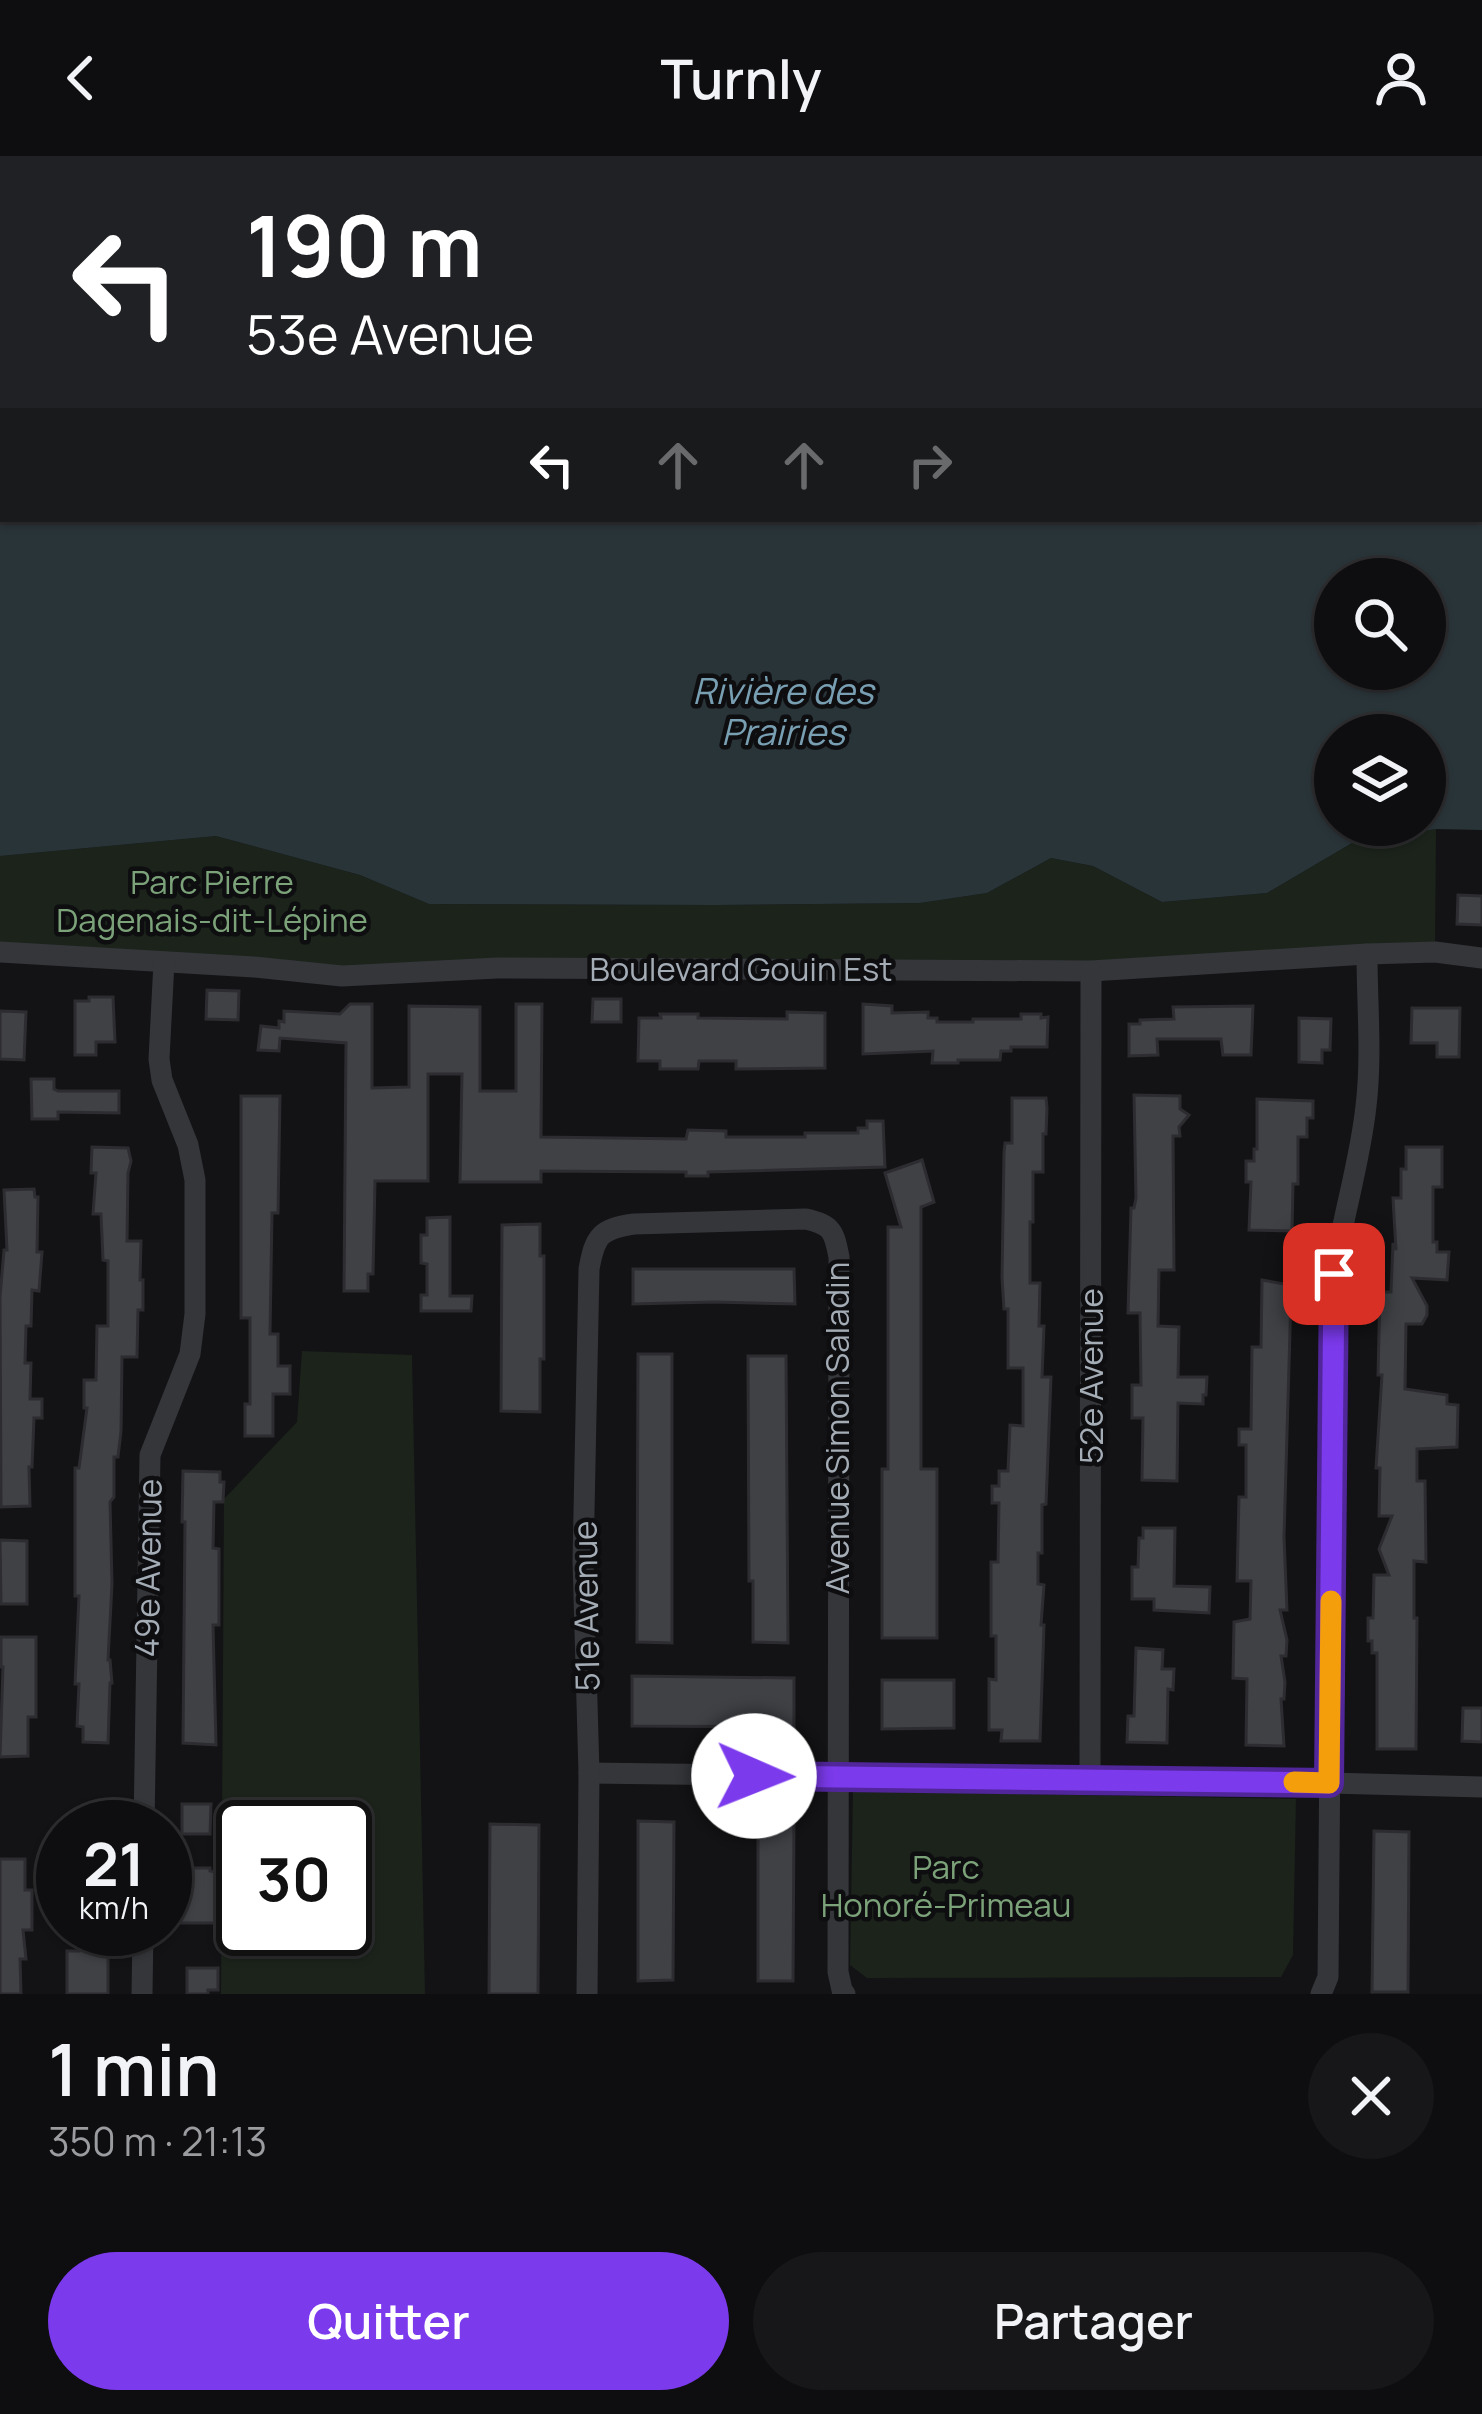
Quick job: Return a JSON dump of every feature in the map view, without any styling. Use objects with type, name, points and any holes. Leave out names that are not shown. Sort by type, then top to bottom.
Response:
[{"type":"street","name":"Boulevard Gouin Est","points":[[0,952],[342,976],[497,968],[1091,971],[1367,954],[1435,952],[1482,958]]},
{"type":"street","points":[[1321,1994],[1328,1977],[1334,1274],[1367,1099],[1367,954]]},
{"type":"street","name":"49e Avenue","points":[[144,1800],[150,1455],[190,1354],[195,1314],[195,1180],[159,1059],[164,962]]},
{"type":"street","name":"52e Avenue","points":[[1090,1782],[1091,971]]},
{"type":"street","name":"Avenue Simon Saladin","points":[[613,1227],[806,1219],[822,1223],[836,1238],[837,1777]]},
{"type":"street","name":"51e Avenue","points":[[587,1994],[589,1773],[583,1561],[589,1270],[593,1245],[613,1227]]},
{"type":"street","points":[[589,1773],[1482,1787]]},
{"type":"street","points":[[837,1777],[838,1972],[845,1994]]},
{"type":"street","points":[[142,1994],[143,1956]]},
{"type":"green space","name":"Parc Pierre Dagenais-dit-Lépine","points":[[216,836],[360,875],[429,904],[920,903],[987,893],[1051,858],[1093,866],[1162,902],[1267,893],[1347,846],[1436,846],[1435,952],[1091,971],[342,976],[0,952],[0,856]]},
{"type":"green space","points":[[302,1351],[412,1355],[425,1994],[221,1994],[221,1956],[372,1956],[372,1800],[222,1800],[224,1499],[297,1422]]},
{"type":"green space","name":"Parc Honoré-Primeau","points":[[853,1791],[1296,1799],[1293,1955],[1281,1977],[867,1978],[850,1965]]},
{"type":"water","name":"Rivière des Prairies","points":[[0,522],[1482,522],[1482,830],[1446,829],[1446,714],[1314,714],[1314,846],[1347,846],[1267,893],[1162,902],[1093,866],[1051,858],[987,893],[920,903],[429,904],[360,875],[216,836],[0,856]]},
{"type":"building","points":[[1458,895],[1482,896],[1482,925],[1457,924]]},
{"type":"building","points":[[207,990],[239,991],[238,1020],[206,1019]]},
{"type":"building","points":[[89,997],[113,997],[115,1042],[96,1042],[96,1055],[75,1055],[75,1001],[89,1001]]},
{"type":"building","points":[[593,999],[621,999],[621,1022],[592,1022]]},
{"type":"building","points":[[350,1004],[372,1004],[372,1088],[409,1087],[409,1006],[480,1007],[480,1091],[516,1091],[516,1004],[542,1004],[541,1137],[686,1139],[688,1130],[726,1131],[726,1137],[805,1137],[805,1133],[858,1133],[858,1128],[867,1128],[867,1121],[883,1121],[885,1167],[708,1172],[708,1176],[541,1171],[541,1182],[460,1182],[462,1074],[428,1074],[428,1181],[375,1181],[373,1274],[368,1274],[368,1291],[344,1291],[346,1043],[280,1038],[279,1051],[258,1050],[261,1026],[279,1028],[284,1011],[340,1014]]},
{"type":"building","points":[[863,1004],[892,1006],[892,1013],[928,1012],[928,1018],[937,1018],[937,1022],[1041,1014],[1041,1018],[1048,1017],[1047,1047],[1011,1047],[1011,1051],[1001,1051],[1000,1060],[958,1063],[932,1063],[933,1051],[863,1054]]},
{"type":"building","points":[[1253,1006],[1251,1055],[1223,1055],[1221,1039],[1157,1039],[1158,1055],[1129,1056],[1129,1024],[1174,1019],[1173,1007]]},
{"type":"building","points":[[1412,1008],[1460,1008],[1459,1057],[1437,1057],[1437,1043],[1411,1043]]},
{"type":"building","points":[[0,1011],[26,1012],[24,1060],[0,1059]]},
{"type":"building","points":[[787,1012],[825,1013],[825,1068],[736,1069],[736,1061],[699,1061],[698,1069],[660,1069],[660,1061],[638,1061],[639,1018],[698,1014],[698,1018],[787,1019]]},
{"type":"building","points":[[1299,1018],[1331,1019],[1330,1050],[1322,1050],[1322,1063],[1299,1062]]},
{"type":"building","points":[[31,1079],[54,1079],[58,1091],[119,1091],[119,1113],[58,1112],[58,1119],[32,1119]]},
{"type":"building","points":[[1134,1095],[1180,1096],[1180,1109],[1189,1115],[1179,1127],[1180,1136],[1173,1136],[1174,1270],[1159,1270],[1158,1326],[1179,1327],[1178,1377],[1207,1377],[1203,1404],[1178,1403],[1177,1481],[1142,1480],[1143,1418],[1132,1418],[1132,1385],[1141,1385],[1140,1313],[1128,1313],[1131,1208],[1136,1198]]},
{"type":"building","points":[[241,1096],[280,1096],[270,1334],[278,1334],[278,1366],[290,1366],[290,1394],[273,1394],[273,1436],[245,1436],[245,1404],[250,1404],[250,1318],[241,1318]]},
{"type":"building","points":[[1012,1098],[1046,1098],[1047,1108],[1043,1172],[1033,1172],[1030,1222],[1030,1283],[1040,1283],[1039,1326],[1044,1326],[1042,1377],[1051,1377],[1046,1504],[1042,1505],[1042,1553],[1038,1553],[1038,1584],[1044,1585],[1040,1741],[1001,1741],[1002,1730],[989,1730],[989,1679],[996,1680],[991,1562],[998,1562],[999,1503],[992,1503],[992,1486],[999,1486],[999,1471],[1008,1471],[1010,1425],[1023,1426],[1023,1368],[1008,1368],[1008,1309],[1004,1309],[1002,1278],[1004,1153],[1005,1143],[1012,1143]]},
{"type":"building","points":[[1257,1099],[1313,1101],[1307,1137],[1298,1137],[1292,1231],[1249,1230],[1251,1182],[1246,1182],[1246,1161],[1254,1161],[1257,1149]]},
{"type":"building","points":[[92,1147],[128,1148],[127,1241],[141,1241],[143,1280],[137,1357],[122,1357],[121,1431],[110,1502],[108,1743],[83,1742],[83,1727],[77,1726],[79,1684],[75,1684],[79,1596],[75,1596],[75,1468],[79,1468],[87,1408],[84,1380],[96,1380],[97,1326],[108,1326],[108,1261],[103,1260],[101,1214],[93,1214],[96,1173],[91,1173]]},
{"type":"building","points":[[1406,1147],[1442,1147],[1442,1187],[1433,1187],[1433,1242],[1437,1242],[1437,1252],[1449,1252],[1447,1280],[1412,1278],[1427,1315],[1422,1324],[1406,1324],[1405,1389],[1447,1395],[1447,1404],[1458,1405],[1457,1447],[1417,1449],[1417,1481],[1425,1481],[1426,1562],[1414,1561],[1416,1749],[1377,1749],[1377,1653],[1372,1653],[1372,1641],[1368,1641],[1368,1618],[1373,1618],[1374,1575],[1389,1575],[1379,1549],[1392,1516],[1379,1516],[1380,1468],[1376,1468],[1382,1375],[1378,1375],[1380,1292],[1391,1292],[1393,1243],[1396,1250],[1393,1198],[1401,1198]]},
{"type":"building","points":[[922,1160],[934,1202],[921,1207],[921,1469],[937,1469],[937,1638],[882,1638],[888,1227],[901,1227],[885,1173]]},
{"type":"building","points":[[34,1189],[38,1197],[37,1252],[42,1252],[39,1291],[32,1290],[31,1326],[26,1326],[25,1363],[31,1363],[30,1399],[42,1399],[42,1418],[34,1418],[30,1506],[1,1507],[4,1190]]},
{"type":"building","points":[[450,1217],[450,1296],[472,1296],[471,1311],[421,1311],[421,1295],[427,1295],[427,1264],[421,1263],[421,1235],[427,1235],[427,1218]]},
{"type":"building","points":[[540,1224],[544,1359],[540,1359],[540,1412],[501,1411],[502,1225]]},
{"type":"building","points":[[633,1269],[794,1269],[795,1304],[633,1304]]},
{"type":"building","points":[[1262,1280],[1290,1285],[1291,1296],[1284,1537],[1287,1610],[1280,1610],[1287,1640],[1286,1656],[1281,1656],[1284,1746],[1246,1745],[1247,1679],[1233,1678],[1234,1622],[1250,1619],[1251,1581],[1237,1581],[1239,1497],[1246,1497],[1246,1445],[1239,1445],[1239,1429],[1251,1429],[1252,1347],[1261,1347]]},
{"type":"building","points":[[638,1354],[672,1354],[672,1643],[637,1642]]},
{"type":"building","points":[[748,1356],[786,1356],[788,1643],[753,1642]]},
{"type":"building","points":[[183,1471],[220,1472],[220,1482],[224,1482],[223,1502],[214,1502],[213,1548],[219,1549],[219,1625],[213,1625],[216,1745],[183,1743]]},
{"type":"building","points":[[1143,1528],[1175,1528],[1174,1586],[1210,1587],[1209,1613],[1154,1610],[1154,1599],[1132,1599],[1132,1567],[1138,1567]]},
{"type":"building","points":[[0,1540],[27,1541],[27,1604],[1,1604]]},
{"type":"building","points":[[1,1637],[36,1637],[36,1717],[28,1717],[28,1756],[0,1757]]},
{"type":"building","points":[[1136,1648],[1163,1650],[1162,1669],[1174,1669],[1173,1690],[1168,1689],[1167,1743],[1127,1742],[1128,1716],[1134,1716]]},
{"type":"building","points":[[632,1676],[794,1678],[794,1727],[632,1726]]},
{"type":"building","points":[[882,1680],[954,1680],[954,1728],[882,1729]]},
{"type":"building","points":[[1463,1708],[1482,1708],[1482,1742],[1462,1741]]},
{"type":"building","points":[[192,1804],[211,1804],[210,1834],[192,1834]]},
{"type":"building","points":[[638,1821],[674,1822],[673,1980],[638,1981]]},
{"type":"building","points":[[758,1821],[794,1821],[793,1981],[758,1981]]},
{"type":"building","points":[[490,1824],[539,1825],[538,1994],[489,1994]]},
{"type":"building","points":[[1374,1831],[1409,1832],[1408,1992],[1372,1992]]},
{"type":"building","points":[[0,1859],[25,1859],[25,1890],[32,1890],[32,1930],[23,1930],[26,1959],[20,1959],[21,1994],[0,1994]]},
{"type":"building","points":[[210,1868],[216,1872],[215,1923],[192,1923],[193,1871]]},
{"type":"building","points":[[67,1956],[108,1956],[108,1994],[67,1994]]},
{"type":"building","points":[[187,1968],[218,1968],[218,1990],[187,1994]]},
{"type":"slow traffic","points":[[1294,1782],[1329,1783],[1331,1601]]},
{"type":"route","points":[[754,1776],[1329,1783],[1334,1274]]}]
